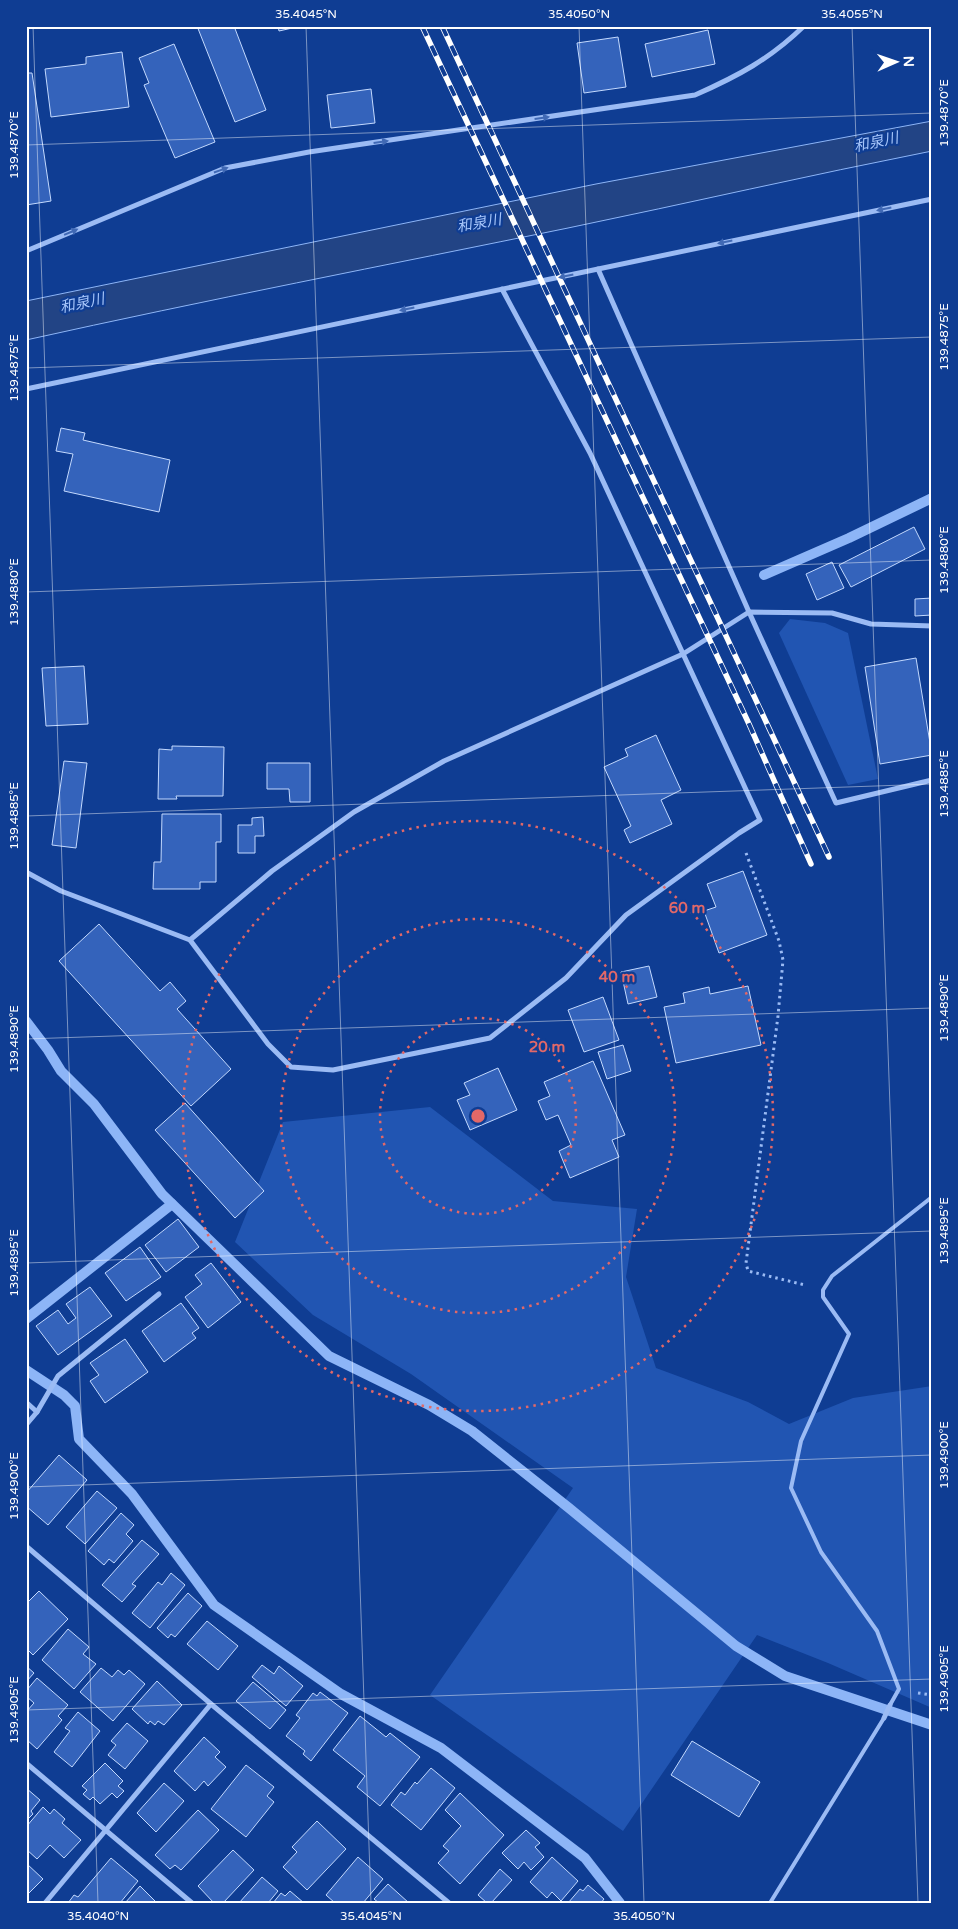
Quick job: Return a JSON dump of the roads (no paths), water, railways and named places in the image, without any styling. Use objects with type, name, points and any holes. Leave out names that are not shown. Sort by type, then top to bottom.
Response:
[{"type":"street","points":[[26,251],[225,168],[308,152],[695,95],[740,75],[785,44],[804,26]]},
{"type":"street","points":[[26,389],[932,199]]},
{"type":"street","points":[[598,269],[749,612],[836,803],[932,780]]},
{"type":"street","points":[[26,872],[61,891],[190,940],[268,1044],[291,1067],[333,1070],[490,1038],[566,978],[626,915],[739,833],[760,820],[590,452],[502,289]]},
{"type":"street","points":[[190,940],[272,871],[354,812],[444,761],[683,654],[749,612],[832,613],[871,624],[932,626]]},
{"type":"street","points":[[26,1425],[37,1412],[58,1376],[159,1294]]},
{"type":"street","points":[[26,1402],[37,1412]]},
{"type":"street","points":[[26,1546],[449,1903]]},
{"type":"street","points":[[45,1903],[211,1704]]},
{"type":"street","points":[[884,1718],[890,1705]]},
{"type":"street","points":[[26,1763],[192,1903]]},
{"type":"lane","points":[[890,1705],[899,1690],[877,1631],[821,1552],[791,1488],[801,1441],[849,1334],[823,1297],[824,1290],[832,1276],[932,1196]]},
{"type":"lane","points":[[770,1903],[884,1718]]},
{"type":"water","name":"和泉川","points":[[932,121],[932,151],[26,340],[26,301],[596,184]]},
{"type":"waterway","points":[[764,575],[849,538],[932,498]]},
{"type":"waterway","points":[[26,1021],[61,1071],[94,1104],[162,1194],[329,1356],[429,1405],[472,1431],[569,1508],[736,1646],[785,1676],[932,1725]]},
{"type":"waterway","points":[[26,1319],[172,1204]]},
{"type":"waterway","points":[[26,1370],[64,1395],[75,1406],[79,1439],[132,1494],[214,1605],[341,1694],[441,1748],[585,1858],[620,1903]]},
{"type":"railway","points":[[422,26],[749,724],[811,864]]},
{"type":"railway","points":[[442,26],[829,857]]}]
